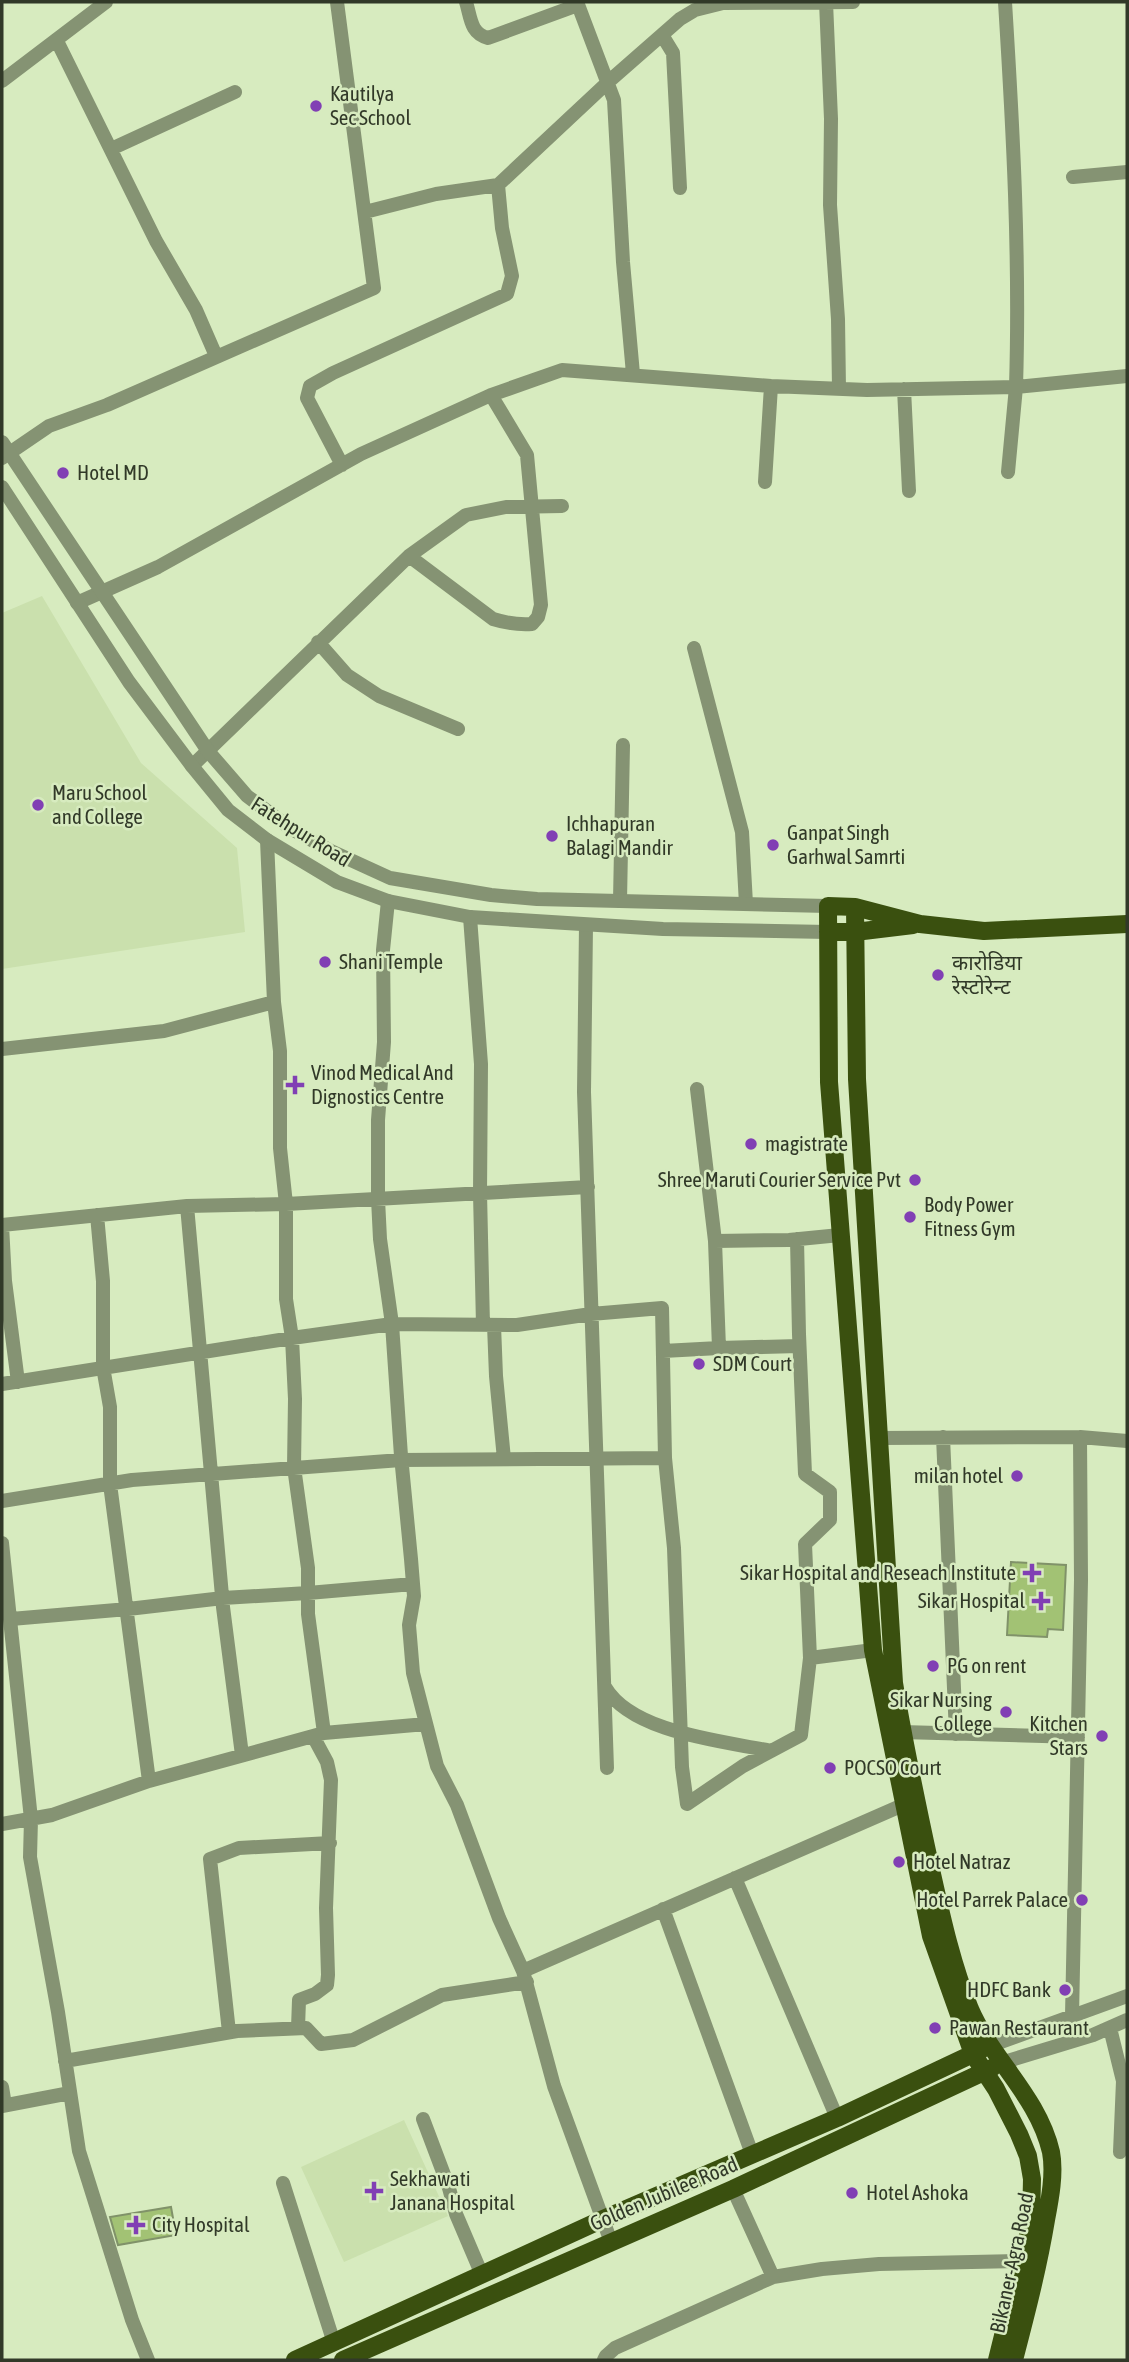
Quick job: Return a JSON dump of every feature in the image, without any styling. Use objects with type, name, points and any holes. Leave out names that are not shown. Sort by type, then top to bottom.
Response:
[{"type":"main road","points":[[996,2360],[1031,2223],[1032,2179],[1028,2156],[1000,2096],[973,2054],[931,1936],[873,1650],[839,1235],[830,1082],[828,906],[855,907],[920,924],[984,931],[1127,924]]},
{"type":"main road","name":"Bikaner-Agra Road","points":[[855,907],[857,1079],[894,1682],[902,1732],[950,1955],[972,2012],[1001,2063],[1033,2105],[1051,2153],[1051,2193],[1038,2268],[1014,2360]]},
{"type":"main road","points":[[828,932],[855,932],[920,924]]},
{"type":"main road","points":[[295,2360],[601,2220],[837,2118],[990,2046]]},
{"type":"main road","name":"Golden Jubilee Road","points":[[343,2360],[733,2189],[1001,2063]]},
{"type":"street","points":[[2,80],[106,2]]},
{"type":"street","points":[[337,2],[374,288],[107,405],[49,426],[4,451],[208,751],[247,796],[290,828],[331,851],[390,878],[491,895],[537,899],[828,906]]},
{"type":"street","points":[[467,2],[474,31],[479,36],[488,38],[577,3],[614,100],[623,262],[633,374]]},
{"type":"street","points":[[826,2],[831,119],[830,205],[838,319],[839,389]]},
{"type":"street","points":[[365,212],[436,194],[498,185],[694,6],[723,3],[853,2]]},
{"type":"street","points":[[1005,2],[1012,108],[1019,305],[1009,472]]},
{"type":"street","points":[[662,35],[673,53],[680,188]]},
{"type":"street","points":[[57,41],[156,241],[196,310],[216,356]]},
{"type":"street","points":[[111,149],[235,92]]},
{"type":"street","points":[[1073,177],[1127,172]]},
{"type":"street","points":[[342,465],[307,398],[310,386],[507,293],[512,276],[498,185]]},
{"type":"street","points":[[77,603],[158,567],[342,465],[491,395],[562,370],[839,389],[1016,387],[1127,376]]},
{"type":"street","points":[[765,481],[771,386]]},
{"type":"street","points":[[904,389],[909,491]]},
{"type":"street","points":[[409,556],[493,619],[506,623],[532,624],[538,617],[541,605],[527,455],[491,395]]},
{"type":"street","name":"Fatehpur Road","points":[[2,487],[129,682],[228,810],[267,840],[337,882],[388,901],[470,917],[722,931],[828,932]]},
{"type":"street","points":[[192,766],[409,556],[466,515],[506,507],[562,506]]},
{"type":"street","points":[[318,642],[347,675],[379,696],[458,729]]},
{"type":"street","points":[[694,648],[742,832],[746,904]]},
{"type":"street","points":[[620,901],[623,745]]},
{"type":"street","points":[[267,840],[274,1002],[280,1051],[280,1148],[286,1204],[286,1299],[292,1338],[295,1467],[308,1568],[308,1614],[318,1734],[331,1780],[327,1986],[299,2000],[298,2028]]},
{"type":"street","points":[[388,901],[383,950],[384,1042],[378,1120],[380,1239],[392,1324],[414,1596],[409,1625],[413,1674],[437,1766],[457,1805],[490,1897],[525,1977],[554,2086],[611,2242]]},
{"type":"street","points":[[470,917],[481,1064],[480,1194],[488,1325],[504,1459]]},
{"type":"street","points":[[586,925],[584,1092],[607,1768]]},
{"type":"street","points":[[2,1049],[164,1031],[274,1002]]},
{"type":"street","points":[[696,1089],[715,1241],[719,1348]]},
{"type":"street","points":[[18,1382],[5,1281],[2,1225],[187,1206],[286,1204],[588,1187]]},
{"type":"street","points":[[187,1206],[223,1598],[242,1755]]},
{"type":"street","points":[[97,1215],[103,1281],[103,1367],[110,1407],[110,1484],[149,1781]]},
{"type":"street","points":[[715,1241],[839,1235]]},
{"type":"street","points":[[2,1384],[392,1324],[517,1325],[591,1314],[662,1308],[665,1458],[674,1548],[680,1732],[687,1804],[743,1766],[801,1735],[810,1658],[805,1544],[830,1520],[830,1492],[806,1474],[797,1239]]},
{"type":"street","points":[[663,1351],[799,1346]]},
{"type":"street","points":[[879,1437],[1080,1437],[1127,1441]]},
{"type":"street","points":[[943,1437],[956,1734]]},
{"type":"street","points":[[1072,2016],[1081,1580],[1080,1437]]},
{"type":"street","points":[[2,1501],[110,1484],[211,1473],[401,1460],[665,1458]]},
{"type":"street","points":[[2,1543],[31,1819],[30,1857],[79,2151],[132,2320],[148,2360]]},
{"type":"street","points":[[11,1619],[223,1598],[413,1584]]},
{"type":"street","points":[[810,1658],[873,1650]]},
{"type":"street","points":[[604,1686],[611,1697],[633,1714],[680,1732],[771,1751]]},
{"type":"street","points":[[2,1824],[52,1815],[149,1781],[318,1734],[426,1724]]},
{"type":"street","points":[[902,1732],[1078,1737]]},
{"type":"street","points":[[65,2061],[229,2032],[306,2028],[321,2044],[353,2040],[442,1995],[525,1977],[663,1909],[903,1805]]},
{"type":"street","points":[[229,2032],[210,1860],[239,1848],[330,1843]]},
{"type":"street","points":[[735,1878],[837,2118]]},
{"type":"street","points":[[663,1909],[752,2154]]},
{"type":"street","points":[[990,2046],[1127,1996]]},
{"type":"street","points":[[1001,2063],[1093,2035],[1127,2020]]},
{"type":"street","points":[[1110,2028],[1123,2081],[1120,2152]]},
{"type":"street","points":[[2,2087],[4,2105],[70,2093]]},
{"type":"street","points":[[423,2119],[456,2214],[482,2275]]},
{"type":"street","points":[[283,2183],[334,2343]]},
{"type":"street","points":[[733,2189],[773,2277]]},
{"type":"street","points":[[604,2360],[615,2348],[773,2277],[879,2264],[1022,2261]]},
{"type":"shaded area","points":[[42,596],[141,763],[237,848],[245,932],[2,969],[2,613]]},
{"type":"shaded area","name":"Sekhawati Janana Hospital","points":[[404,2120],[448,2216],[344,2262],[301,2167]]},
{"type":"building","points":[[1011,1562],[1066,1565],[1063,1630],[1048,1629],[1047,1637],[1007,1635]]},
{"type":"building","points":[[171,2207],[176,2235],[118,2245],[110,2217]]},
{"type":"place","name":"Kautilya Sec School","points":[[316,106]]},
{"type":"place","name":"Hotel MD","points":[[63,473]]},
{"type":"place","name":"Maru School and College","points":[[38,805]]},
{"type":"place","name":"Ichhapuran Balagi Mandir","points":[[552,836]]},
{"type":"place","name":"Ganpat Singh Garhwal Samrti","points":[[773,845]]},
{"type":"place","name":"Shani Temple","points":[[325,962]]},
{"type":"place","name":"कारोडिया रेस्टोरेन्ट","points":[[938,975]]},
{"type":"place","name":"Vinod Medical And Dignostics Centre","points":[[295,1085]]},
{"type":"place","name":"magistrate","points":[[751,1144]]},
{"type":"place","name":"Shree Maruti Courier Service Pvt","points":[[915,1180]]},
{"type":"place","name":"Body Power Fitness Gym","points":[[910,1217]]},
{"type":"place","name":"SDM Court","points":[[699,1364]]},
{"type":"place","name":"milan hotel","points":[[1017,1476]]},
{"type":"place","name":"Sikar Hospital and Reseach Institute","points":[[1032,1573]]},
{"type":"place","name":"Sikar Hospital","points":[[1041,1601]]},
{"type":"place","name":"PG on rent","points":[[933,1666]]},
{"type":"place","name":"Sikar Nursing College","points":[[1006,1712]]},
{"type":"place","name":"Kitchen Stars","points":[[1102,1736]]},
{"type":"place","name":"POCSO Court","points":[[830,1768]]},
{"type":"place","name":"Hotel Natraz","points":[[899,1862]]},
{"type":"place","name":"Hotel Parrek Palace","points":[[1082,1900]]},
{"type":"place","name":"HDFC Bank","points":[[1065,1990]]},
{"type":"place","name":"Pawan Restaurant","points":[[935,2028]]},
{"type":"place","name":"Sekhawati Janana Hospital","points":[[374,2191]]},
{"type":"place","name":"Hotel Ashoka","points":[[852,2193]]},
{"type":"place","name":"City Hospital","points":[[136,2225]]}]
